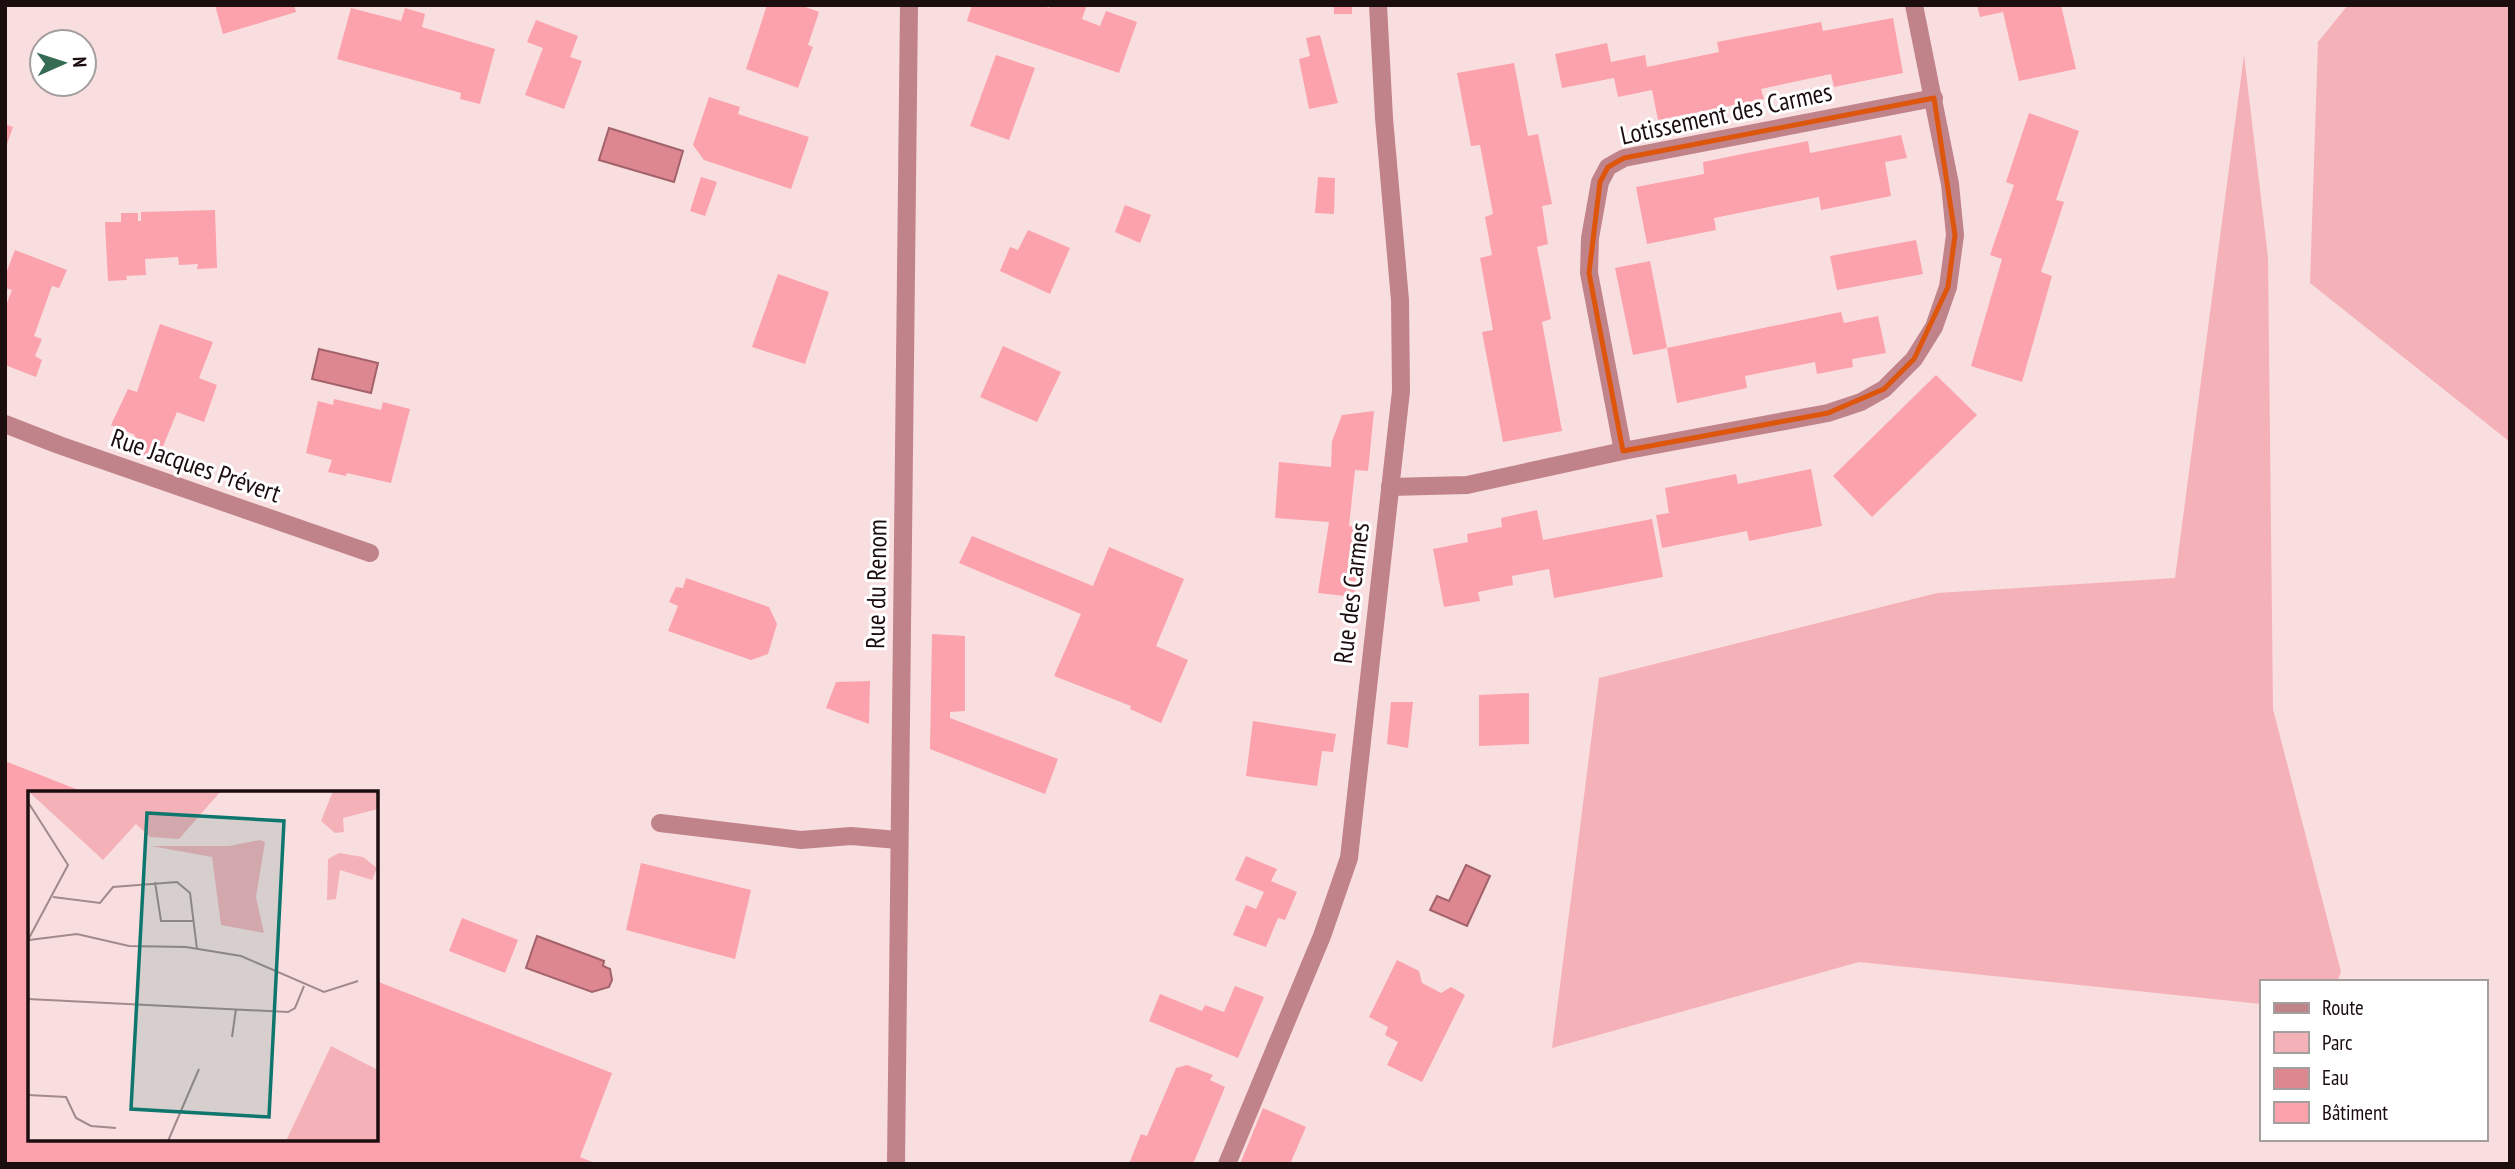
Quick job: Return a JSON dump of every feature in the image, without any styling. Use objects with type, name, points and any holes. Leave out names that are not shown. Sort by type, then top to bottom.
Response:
[{"type":"street","name":"Rue du Renom","points":[[896,1164],[909,5]]},
{"type":"street","name":"Rue des Carmes","points":[[1227,1164],[1322,936],[1349,859],[1401,391],[1400,300],[1384,118],[1378,5]]},
{"type":"street","points":[[1390,487],[1467,485],[1623,451],[1828,413],[1884,389],[1914,359],[1934,327],[1948,287],[1955,235],[1950,184],[1914,5]]},
{"type":"street","name":"Lotissement des Carmes","points":[[1623,451],[1589,273],[1590,238],[1600,182],[1608,167],[1624,158],[1934,98]]},
{"type":"street","name":"Rue Jacques Prévert","points":[[5,424],[370,554]]},
{"type":"street","points":[[660,823],[801,839],[851,836],[898,840]]},
{"type":"highlighted area","points":[[1934,98],[1955,235],[1948,287],[1914,359],[1884,389],[1828,413],[1623,451],[1589,273],[1600,182],[1608,167],[1624,158]]},
{"type":"green space","points":[[2348,5],[2510,5],[2510,442],[2310,283],[2318,42]]},
{"type":"green space","points":[[2244,55],[2268,257],[2273,709],[2341,972],[2338,980],[2260,980],[2260,1004],[1859,962],[1552,1048],[1599,678],[1937,593],[2175,578]]},
{"type":"water","points":[[609,128],[683,151],[674,182],[599,160]]},
{"type":"water","points":[[319,349],[378,363],[371,393],[312,379]]},
{"type":"water","points":[[1466,865],[1490,876],[1467,926],[1430,910],[1437,896],[1449,901]]},
{"type":"water","points":[[537,936],[604,961],[603,966],[610,969],[612,980],[609,987],[592,992],[526,968]]},
{"type":"building","points":[[215,5],[294,5],[296,12],[223,34]]},
{"type":"building","points":[[767,5],[800,5],[819,12],[808,45],[813,47],[798,88],[746,69]]},
{"type":"building","points":[[972,5],[1041,5],[1049,8],[1050,5],[1087,5],[1082,19],[1100,26],[1106,11],[1137,22],[1119,73],[967,21]]},
{"type":"building","points":[[1334,5],[1352,5],[1352,14],[1334,14]]},
{"type":"building","points":[[1977,5],[2061,5],[2076,69],[2019,81],[2003,12],[1980,17]]},
{"type":"building","points":[[351,8],[401,21],[405,8],[425,14],[422,27],[495,49],[480,104],[460,99],[461,93],[337,59]]},
{"type":"building","points":[[1893,18],[1903,73],[1834,87],[1831,74],[1761,89],[1764,99],[1658,120],[1652,90],[1618,97],[1614,78],[1562,88],[1555,54],[1607,43],[1611,62],[1645,55],[1647,67],[1719,52],[1717,42],[1821,22],[1823,31]]},
{"type":"building","points":[[536,20],[578,36],[570,57],[582,61],[564,109],[525,95],[543,48],[527,42]]},
{"type":"building","points":[[1320,35],[1338,103],[1309,109],[1299,59],[1310,56],[1306,38]]},
{"type":"building","points":[[996,55],[1035,68],[1009,140],[970,126]]},
{"type":"building","points":[[1514,63],[1528,136],[1538,134],[1552,204],[1542,206],[1548,244],[1537,247],[1551,319],[1542,322],[1562,431],[1503,442],[1482,332],[1493,330],[1480,258],[1492,255],[1485,217],[1493,214],[1480,145],[1471,146],[1457,73]]},
{"type":"building","points":[[709,97],[740,107],[738,114],[809,137],[791,189],[704,160],[693,145]]},
{"type":"building","points":[[2029,113],[2079,131],[2056,200],[2064,202],[2041,272],[2052,276],[2022,382],[1971,366],[2002,259],[1990,255],[2014,185],[2006,182]]},
{"type":"building","points":[[5,124],[13,127],[6,147],[5,147]]},
{"type":"building","points":[[1901,135],[1907,158],[1885,162],[1891,196],[1821,210],[1819,197],[1714,218],[1716,230],[1647,244],[1636,187],[1704,174],[1703,162],[1808,141],[1810,153]]},
{"type":"building","points":[[701,177],[717,182],[705,216],[690,211]]},
{"type":"building","points":[[1318,177],[1335,178],[1334,214],[1315,213]]},
{"type":"building","points":[[1125,205],[1151,215],[1140,243],[1115,232]]},
{"type":"building","points":[[215,210],[217,268],[197,269],[198,264],[179,265],[178,257],[145,259],[146,275],[126,276],[127,280],[108,281],[105,222],[121,222],[121,213],[138,213],[138,221],[141,221],[141,212]]},
{"type":"building","points":[[1028,230],[1070,248],[1050,294],[1000,271],[1010,247],[1018,250]]},
{"type":"building","points":[[1916,240],[1923,274],[1837,290],[1830,256]]},
{"type":"building","points":[[15,250],[67,270],[59,288],[52,286],[34,336],[42,339],[35,356],[42,360],[36,377],[5,365],[5,308],[12,290],[5,288],[5,276]]},
{"type":"building","points":[[1650,261],[1667,348],[1633,355],[1615,268]]},
{"type":"building","points":[[778,274],[829,292],[805,364],[752,347]]},
{"type":"building","points":[[1841,312],[1844,323],[1878,316],[1886,353],[1852,359],[1853,367],[1817,374],[1815,362],[1745,376],[1747,388],[1677,403],[1667,348]]},
{"type":"building","points":[[160,324],[213,342],[199,378],[217,385],[204,422],[177,412],[157,461],[129,450],[135,435],[111,425],[128,389],[137,392]]},
{"type":"building","points":[[1003,346],[1061,372],[1037,422],[980,397]]},
{"type":"building","points":[[1936,375],[1977,415],[1872,517],[1833,476]]},
{"type":"building","points":[[334,399],[381,410],[383,402],[410,409],[391,483],[347,473],[346,476],[328,472],[332,460],[306,453],[318,401],[333,405]]},
{"type":"building","points":[[1374,411],[1368,471],[1355,470],[1349,526],[1361,528],[1354,597],[1318,593],[1329,522],[1275,518],[1279,462],[1331,467],[1332,441],[1342,415]]},
{"type":"building","points":[[1811,469],[1822,526],[1749,541],[1747,531],[1662,548],[1656,515],[1669,513],[1665,488],[1736,474],[1738,484]]},
{"type":"building","points":[[1537,510],[1543,540],[1652,519],[1663,577],[1554,598],[1549,569],[1512,576],[1513,585],[1478,592],[1480,601],[1444,607],[1433,549],[1468,542],[1467,534],[1502,527],[1501,518]]},
{"type":"building","points":[[972,536],[1093,586],[1109,547],[1184,579],[1156,646],[1188,660],[1161,723],[1130,709],[1131,706],[1054,676],[1081,614],[959,563]]},
{"type":"building","points":[[686,578],[769,607],[777,624],[768,654],[751,660],[668,631],[678,606],[669,602],[676,587],[683,588]]},
{"type":"building","points":[[932,634],[965,636],[965,711],[950,712],[950,718],[1058,759],[1045,794],[930,749]]},
{"type":"building","points":[[870,681],[869,724],[826,708],[836,682]]},
{"type":"building","points":[[1529,693],[1529,744],[1479,746],[1479,695]]},
{"type":"building","points":[[1391,702],[1413,702],[1408,748],[1387,744]]},
{"type":"building","points":[[1253,721],[1336,734],[1333,752],[1322,751],[1317,786],[1246,776]]},
{"type":"building","points":[[5,761],[81,791],[28,791],[28,1141],[378,1141],[378,982],[612,1073],[580,1157],[597,1164],[5,1164]]},
{"type":"building","points":[[1246,856],[1277,869],[1271,881],[1297,892],[1285,920],[1278,918],[1266,947],[1233,935],[1246,905],[1256,909],[1264,892],[1235,880]]},
{"type":"building","points":[[641,863],[751,890],[735,959],[626,930]]},
{"type":"building","points":[[462,918],[518,940],[505,973],[449,951]]},
{"type":"building","points":[[1397,960],[1419,971],[1422,983],[1441,993],[1451,987],[1465,995],[1422,1082],[1387,1065],[1398,1042],[1385,1035],[1388,1027],[1369,1017]]},
{"type":"building","points":[[1235,986],[1264,997],[1238,1058],[1149,1021],[1160,994],[1202,1011],[1205,1005],[1224,1012]]},
{"type":"building","points":[[1187,1065],[1213,1075],[1210,1080],[1225,1087],[1193,1164],[1129,1164],[1141,1134],[1147,1136],[1176,1068]]},
{"type":"building","points":[[1263,1108],[1306,1127],[1290,1164],[1240,1164]]}]
